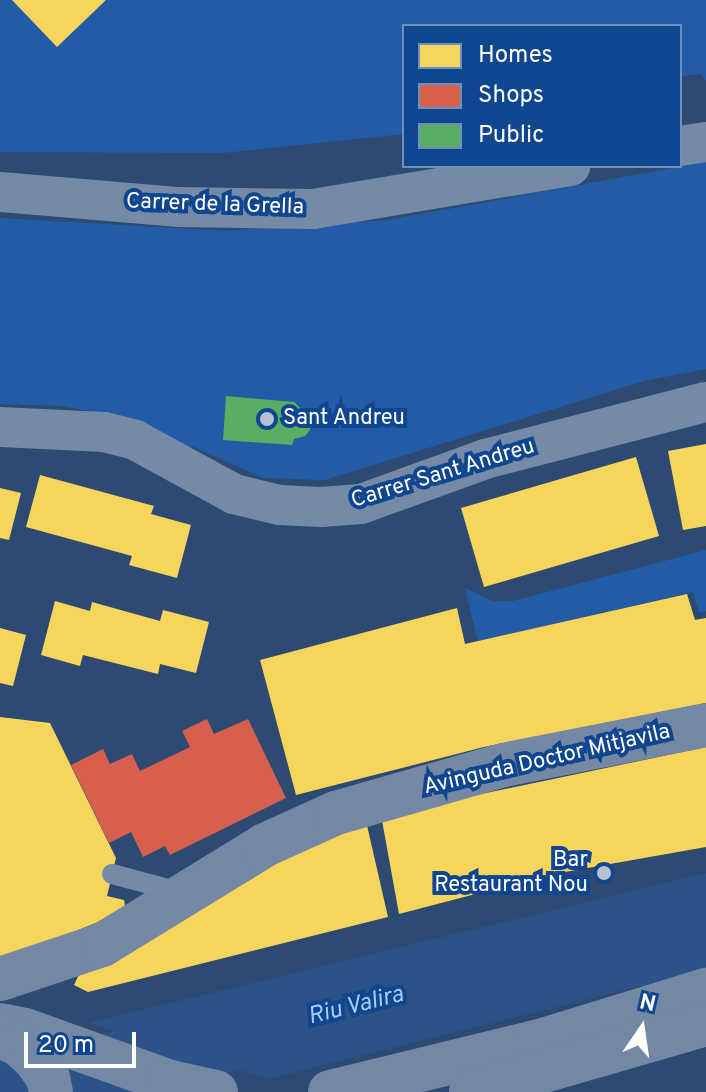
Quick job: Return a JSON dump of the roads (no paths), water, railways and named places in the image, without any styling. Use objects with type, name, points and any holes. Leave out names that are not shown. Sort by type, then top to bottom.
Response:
[{"type":"main road","name":"Avinguda Doctor Mitjavila","points":[[0,979],[102,945],[265,845],[336,813],[503,765],[706,725]]},
{"type":"main road","points":[[330,1092],[540,1041],[706,990]]},
{"type":"main road","points":[[471,1092],[518,1086],[706,1024]]},
{"type":"main road","points":[[0,1025],[25,1030],[170,1082],[216,1092]]},
{"type":"main road","points":[[0,1036],[18,1044],[34,1058],[48,1078],[51,1092]]},
{"type":"main road","points":[[639,1045],[706,1037]]},
{"type":"street","points":[[682,146],[706,142]]},
{"type":"street","name":"Carrer de la Grella","points":[[0,192],[179,207],[313,209],[558,168]]},
{"type":"street","name":"Carrer Sant Andreu","points":[[0,427],[104,432],[135,440],[234,494],[279,505],[321,507],[361,504],[485,459],[706,402]]},
{"type":"lane","points":[[112,874],[183,893]]},
{"type":"water","points":[[706,873],[706,970],[268,1079],[88,1023]]},
{"type":"water","points":[[67,1070],[145,1092],[75,1092]]},
{"type":"waterway","name":"Riu Valira","points":[[7,1092],[266,1029]]},
{"type":"place","name":"Sant Andreu","points":[[267,419]]},
{"type":"place","name":"Bar Restaurant Nou","points":[[604,873]]}]
